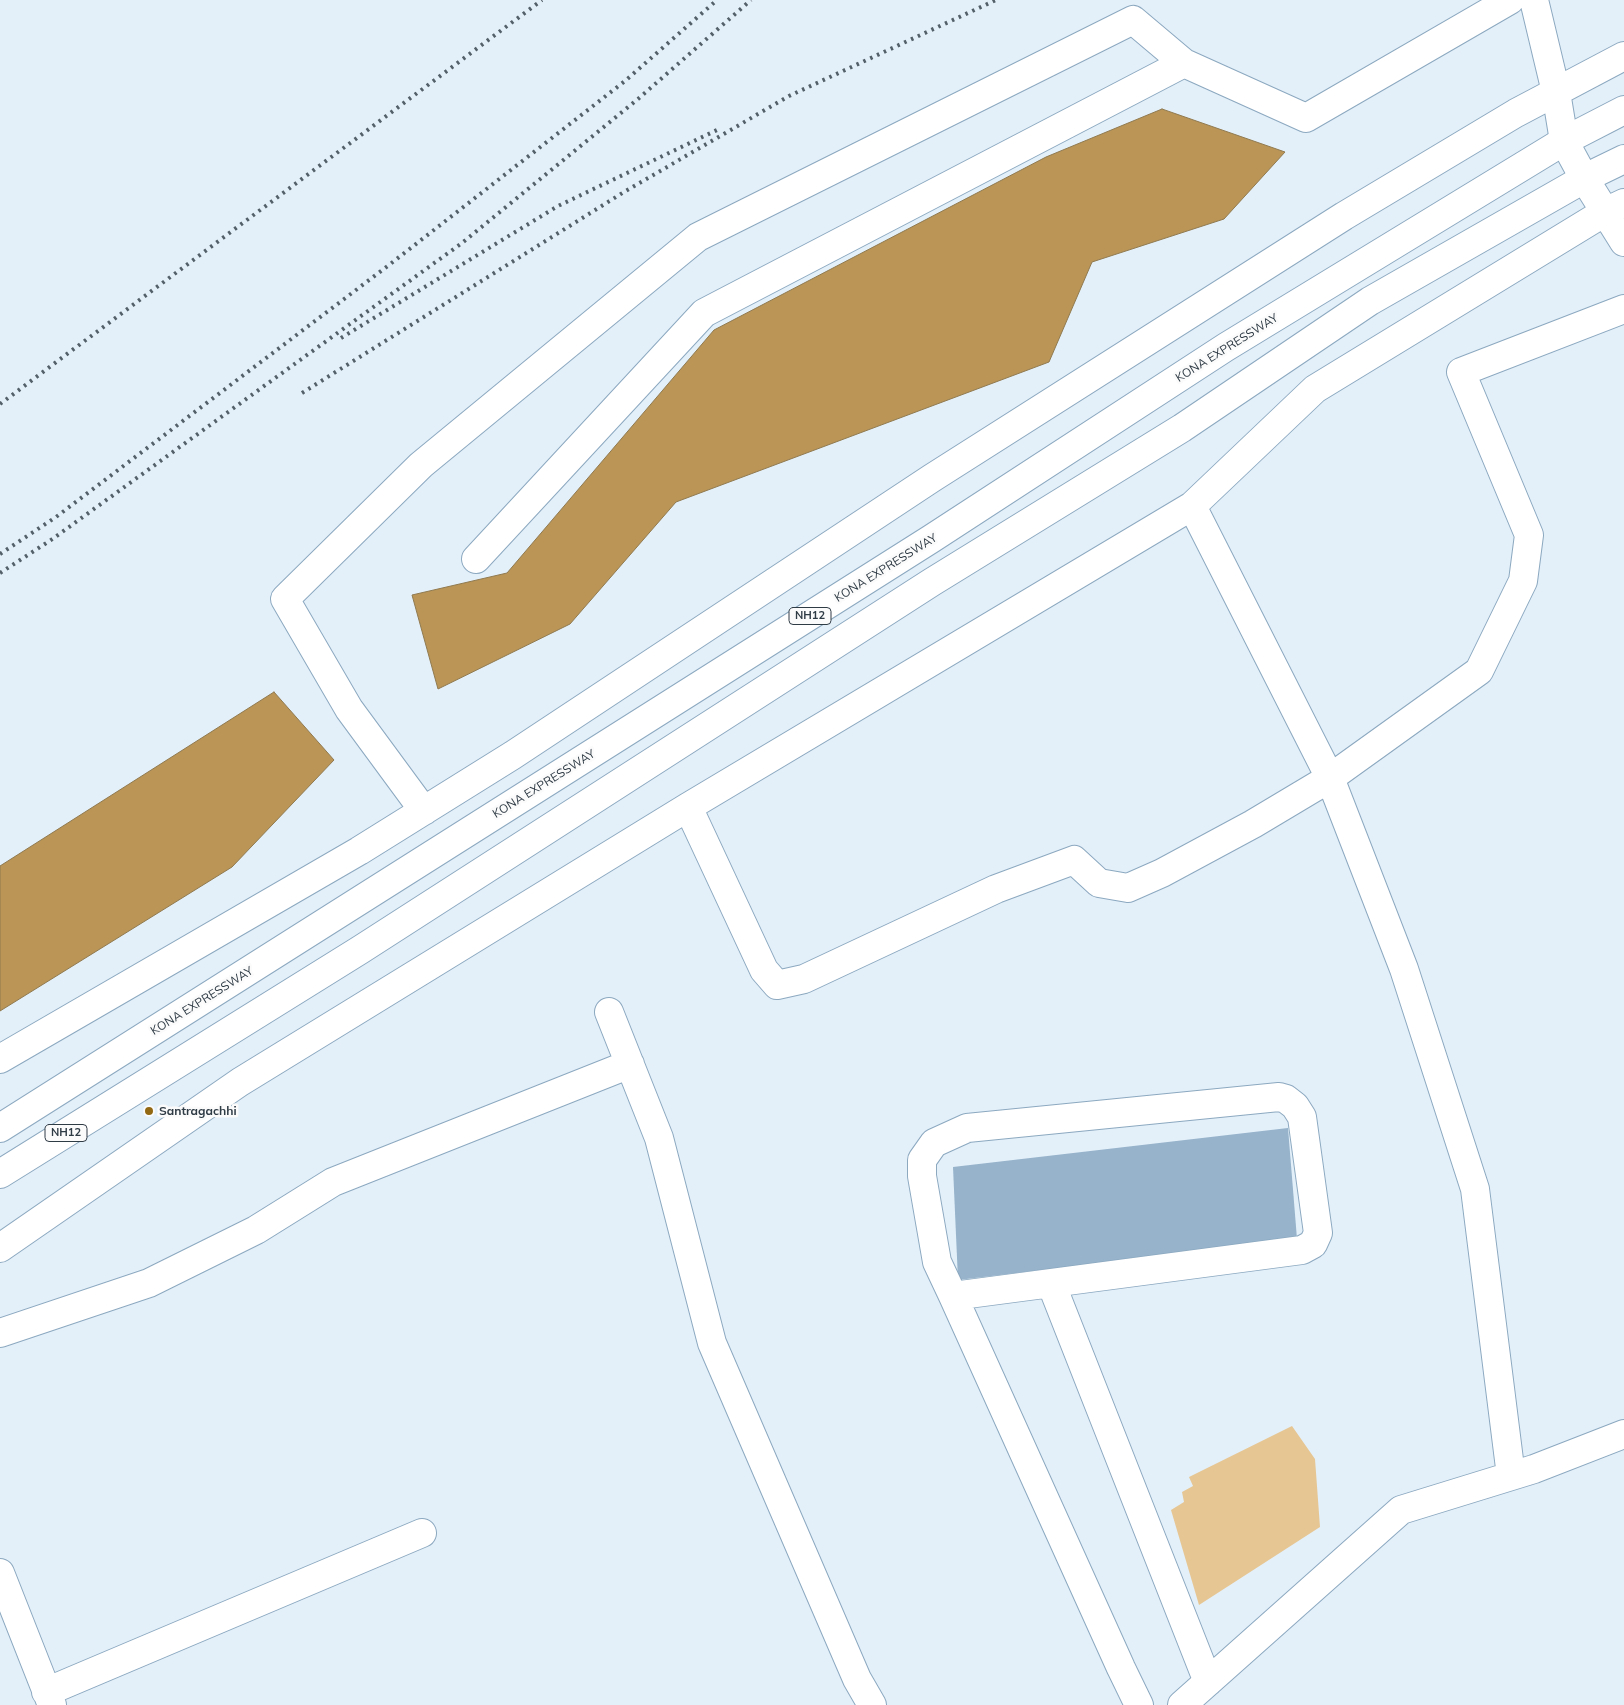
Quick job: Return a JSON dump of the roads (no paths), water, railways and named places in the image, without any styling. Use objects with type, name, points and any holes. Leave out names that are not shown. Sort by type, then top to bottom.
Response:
[{"type":"main road","points":[[424,811],[349,709],[285,599],[421,465],[698,237],[1133,20],[1184,63],[1306,118],[1510,0]]},
{"type":"main road","points":[[1534,0],[1556,92],[1564,141],[1584,178],[1614,208],[1624,242]]},
{"type":"main road","points":[[0,1059],[359,851],[424,811],[514,755],[932,478],[1302,243],[1516,113],[1624,56]]},
{"type":"main road","points":[[476,559],[704,313],[1184,63]]},
{"type":"main road","name":"KONA EXPRESSWAY","points":[[0,1128],[923,545],[1226,348],[1564,141],[1624,110]]},
{"type":"main road","name":"NH12","points":[[0,1174],[360,950],[932,582],[1182,428],[1370,301],[1584,178],[1624,159]]},
{"type":"main road","points":[[0,1248],[240,1082],[688,807],[1192,506],[1315,389],[1614,208]]},
{"type":"main road","points":[[688,807],[764,970],[777,985],[804,979],[996,889],[1074,860],[1099,883],[1128,888],[1162,872],[1252,824],[1330,778],[1478,670],[1523,581],[1529,535],[1461,372],[1624,309]]},
{"type":"main road","points":[[1192,506],[1330,778],[1404,969],[1475,1189],[1511,1476]]},
{"type":"main road","points":[[610,1012],[659,1138],[712,1343],[857,1679],[872,1705]]},
{"type":"main road","points":[[0,1333],[149,1283],[256,1230],[333,1182],[630,1064]]},
{"type":"main road","points":[[952,1296],[1302,1250],[1313,1244],[1318,1233],[1302,1117],[1295,1106],[1286,1099],[1279,1097],[967,1128],[934,1143],[922,1160],[922,1176],[938,1262],[952,1296],[1121,1668],[1140,1705]]},
{"type":"main road","points":[[1051,1283],[1208,1682]]},
{"type":"main road","points":[[1182,1705],[1401,1510],[1534,1469],[1624,1434]]},
{"type":"main road","points":[[0,1573],[49,1699],[422,1533]]},
{"type":"railway","points":[[0,404],[542,0]]},
{"type":"railway","points":[[0,554],[56,517],[389,265],[625,81],[717,0]]},
{"type":"railway","points":[[0,573],[51,540],[462,243],[638,99],[751,0]]},
{"type":"railway","points":[[302,393],[624,192],[789,96],[996,0]]},
{"type":"railway","points":[[341,338],[558,206],[717,130]]},
{"type":"place","name":"Santragachhi","points":[[149,1111]]}]
